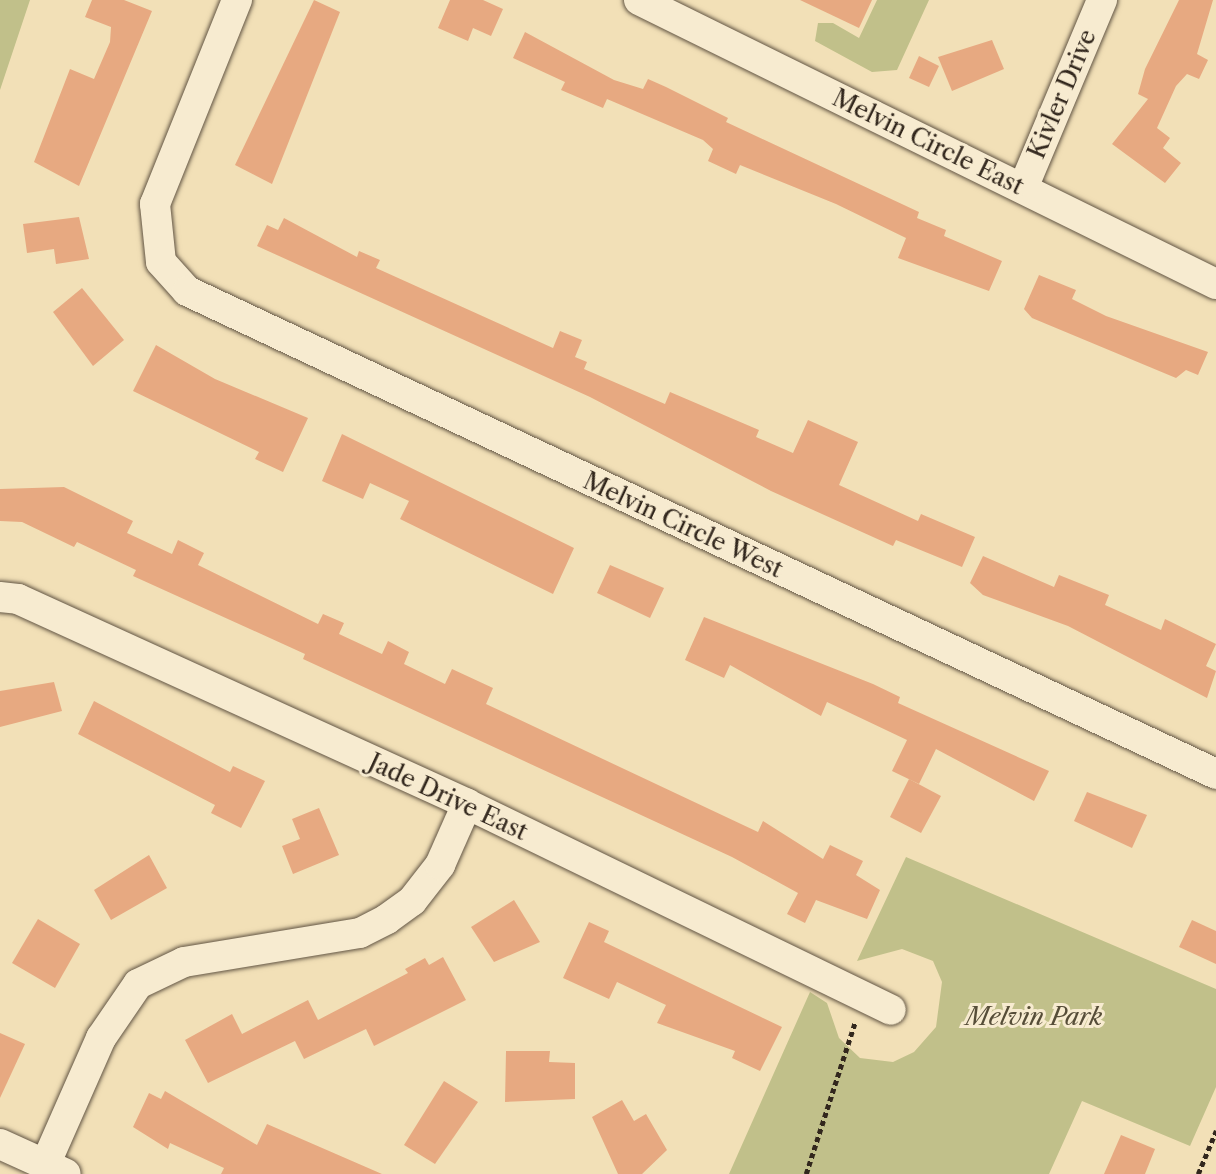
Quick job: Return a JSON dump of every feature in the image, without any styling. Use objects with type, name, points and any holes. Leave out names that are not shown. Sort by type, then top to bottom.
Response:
[{"type":"street","name":"Melvin Circle West","points":[[237,0],[155,204],[161,262],[187,291],[1216,775]]},
{"type":"street","name":"Melvin Circle East","points":[[639,0],[1216,284]]},
{"type":"street","name":"Kivler Drive","points":[[1023,188],[1102,0]]},
{"type":"street","name":"Jade Drive East","points":[[0,597],[30,604],[467,804],[891,1010]]},
{"type":"street","points":[[0,1144],[55,1169],[101,1038],[138,984],[184,962],[360,933],[387,919],[412,901],[440,865],[467,804]]},
{"type":"path","points":[[806,1174],[863,997]]},
{"type":"path","points":[[1198,1174],[1216,1132]]},
{"type":"green space","points":[[0,0],[30,0],[0,90]]},
{"type":"green space","points":[[877,0],[929,0],[897,70],[872,72],[815,41],[818,23],[833,23],[859,38]]},
{"type":"green space","name":"Melvin Park","points":[[906,857],[1216,989],[1216,1087],[1190,1146],[1082,1101],[1049,1174],[729,1174],[810,992],[827,1003],[839,1038],[860,1058],[893,1062],[914,1052],[936,1027],[942,982],[933,961],[902,949],[857,961]]},
{"type":"building","points":[[92,0],[124,0],[152,11],[79,186],[34,162],[70,69],[94,79],[110,42],[111,27],[85,17]]},
{"type":"building","points":[[314,0],[340,12],[272,184],[235,165]]},
{"type":"building","points":[[450,0],[483,0],[503,9],[491,36],[473,28],[468,41],[438,28]]},
{"type":"building","points":[[800,0],[872,0],[859,28]]},
{"type":"building","points":[[1179,0],[1213,0],[1197,54],[1208,60],[1199,79],[1187,74],[1176,86],[1157,128],[1170,138],[1163,148],[1181,163],[1165,183],[1112,144],[1148,99],[1138,94],[1145,69]]},
{"type":"building","points":[[525,32],[614,80],[643,89],[648,79],[666,87],[728,118],[726,122],[919,212],[917,218],[946,230],[944,236],[1002,261],[989,291],[898,258],[906,238],[836,204],[740,165],[736,174],[708,161],[713,149],[703,140],[607,99],[603,108],[561,90],[565,82],[513,58]]},
{"type":"building","points":[[992,40],[1004,69],[952,91],[938,57]]},
{"type":"building","points":[[919,56],[939,66],[929,87],[909,78]]},
{"type":"building","points":[[79,217],[89,259],[56,264],[54,249],[27,253],[23,224]]},
{"type":"building","points":[[284,218],[357,257],[359,251],[380,260],[376,268],[553,348],[560,331],[582,340],[575,357],[587,362],[584,369],[665,404],[670,392],[759,430],[756,437],[793,453],[808,420],[858,442],[839,485],[918,521],[921,514],[975,537],[962,567],[896,540],[893,546],[771,491],[590,397],[257,246],[267,225],[278,230]]},
{"type":"building","points":[[1039,275],[1076,290],[1072,299],[1106,316],[1208,352],[1198,375],[1186,370],[1176,378],[1032,318],[1024,309]]},
{"type":"building","points":[[82,288],[124,340],[93,366],[53,312]]},
{"type":"building","points":[[156,345],[215,379],[308,418],[283,472],[255,459],[259,452],[133,391]]},
{"type":"building","points":[[342,434],[574,548],[553,594],[400,519],[409,501],[370,483],[363,499],[322,481]]},
{"type":"building","points":[[64,487],[133,521],[127,533],[172,554],[178,540],[204,553],[198,565],[318,624],[323,614],[344,623],[339,634],[382,654],[388,641],[409,652],[404,664],[445,684],[452,669],[493,688],[486,704],[758,832],[763,821],[823,859],[830,845],[863,861],[856,875],[880,890],[867,919],[816,900],[805,923],[787,914],[798,893],[732,857],[303,659],[305,654],[133,576],[136,570],[77,542],[74,547],[22,522],[0,521],[0,489]]},
{"type":"building","points":[[983,556],[1054,587],[1059,575],[1109,595],[1105,605],[1161,630],[1165,619],[1216,644],[1206,666],[1216,671],[1207,698],[1068,626],[983,595],[970,583]]},
{"type":"building","points":[[610,565],[664,588],[650,618],[597,593]]},
{"type":"building","points":[[704,617],[873,684],[900,697],[898,703],[1049,771],[1034,801],[936,749],[919,784],[892,771],[907,740],[827,702],[821,716],[730,665],[724,678],[685,660]]},
{"type":"building","points":[[54,682],[62,711],[0,727],[0,691]]},
{"type":"building","points":[[94,701],[230,772],[233,766],[265,781],[241,828],[211,813],[215,805],[78,734]]},
{"type":"building","points":[[909,779],[941,796],[921,833],[890,817]]},
{"type":"building","points":[[1087,792],[1147,815],[1132,848],[1074,821]]},
{"type":"building","points":[[319,808],[339,855],[293,874],[282,846],[300,839],[292,819]]},
{"type":"building","points":[[149,855],[167,888],[111,920],[94,890]]},
{"type":"building","points":[[514,900],[540,942],[494,962],[471,927]]},
{"type":"building","points":[[38,919],[80,944],[55,988],[12,963]]},
{"type":"building","points":[[1192,920],[1216,931],[1216,964],[1179,947]]},
{"type":"building","points":[[589,922],[609,931],[604,942],[782,1027],[760,1071],[732,1058],[735,1051],[657,1023],[666,1005],[617,982],[609,999],[563,978]]},
{"type":"building","points":[[443,957],[466,1000],[374,1046],[366,1029],[304,1059],[295,1041],[208,1083],[185,1040],[232,1014],[242,1034],[308,1000],[318,1020],[408,973],[405,969],[425,958],[429,965]]},
{"type":"building","points":[[0,1033],[25,1044],[0,1098]]},
{"type":"building","points":[[506,1051],[550,1051],[549,1062],[575,1063],[575,1099],[505,1102]]},
{"type":"building","points":[[444,1081],[478,1102],[435,1164],[404,1145]]},
{"type":"building","points":[[165,1091],[257,1145],[267,1124],[382,1174],[221,1174],[224,1168],[170,1143],[168,1149],[133,1127],[149,1093],[161,1099]]},
{"type":"building","points":[[622,1100],[634,1121],[646,1114],[667,1150],[642,1174],[618,1174],[592,1117]]},
{"type":"building","points":[[1121,1135],[1155,1149],[1145,1174],[1104,1174]]}]
